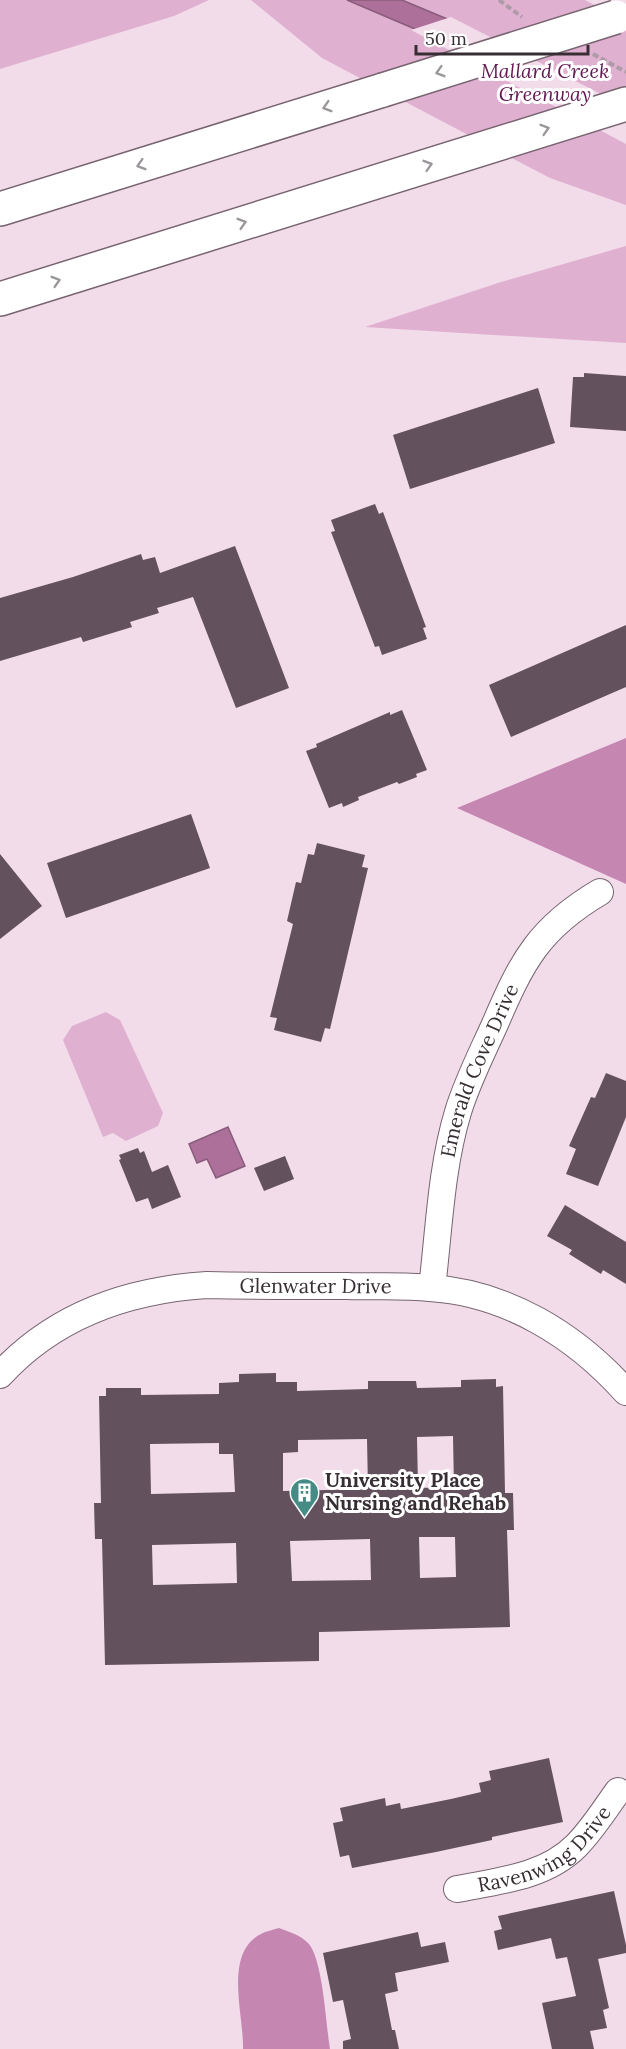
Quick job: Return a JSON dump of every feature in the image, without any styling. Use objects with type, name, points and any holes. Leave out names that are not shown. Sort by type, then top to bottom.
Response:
[{"type":"highway","points":[[0,209],[621,15]]},
{"type":"highway","points":[[0,298],[626,104]]},
{"type":"street","name":"Emerald Cove Drive","points":[[432,1288],[449,1150],[458,1112],[471,1078],[515,979],[533,949],[562,918],[600,892]]},
{"type":"street","name":"Glenwater Drive","points":[[0,1374],[30,1347],[62,1325],[106,1303],[141,1293],[183,1286],[207,1285],[432,1288],[490,1299],[526,1314],[561,1334],[591,1356],[626,1392]]},
{"type":"street","name":"Ravenwing Drive","points":[[457,1889],[514,1878],[553,1863],[576,1846],[623,1788]]},
{"type":"green space","points":[[0,0],[209,0],[174,16],[0,69]]},
{"type":"green space","name":"Mallard Creek Greenway","points":[[251,0],[585,0],[626,22],[626,205],[550,178],[322,58]]},
{"type":"green space","points":[[626,246],[626,343],[365,327],[501,282]]},
{"type":"green space","points":[[106,1012],[120,1020],[163,1113],[158,1126],[126,1141],[113,1133],[103,1137],[63,1040],[72,1026]]},
{"type":"shaded area","points":[[347,0],[402,0],[452,21],[626,141],[415,29]]},
{"type":"shaded area","points":[[626,738],[626,884],[457,808]]},
{"type":"shaded area","points":[[228,1127],[245,1166],[216,1178],[207,1159],[197,1163],[189,1144]]},
{"type":"shaded area","points":[[279,1928],[302,1938],[313,1951],[323,1993],[330,2049],[243,2049],[238,1986],[242,1955],[249,1943],[261,1934]]},
{"type":"pier","points":[[451,17],[626,107],[626,144],[411,30]]},
{"type":"building","points":[[584,373],[626,376],[626,431],[570,427],[573,377],[584,377]]},
{"type":"building","points":[[538,388],[555,443],[410,489],[393,435]]},
{"type":"building","points":[[375,504],[379,514],[383,512],[426,627],[423,628],[427,639],[382,655],[379,646],[375,647],[331,532],[335,531],[331,520]]},
{"type":"building","points":[[235,546],[289,688],[236,708],[193,597],[157,608],[159,613],[130,622],[132,627],[83,642],[81,637],[0,661],[0,598],[141,554],[143,560],[155,557],[160,573]]},
{"type":"building","points":[[626,625],[626,687],[511,737],[489,685]]},
{"type":"building","points":[[402,710],[427,770],[416,774],[417,777],[358,797],[359,800],[343,807],[342,803],[329,808],[306,751],[317,747],[316,744],[390,712],[390,715]]},
{"type":"building","points":[[191,814],[210,868],[66,918],[47,863]]},
{"type":"building","points":[[317,843],[365,855],[362,867],[368,868],[330,1029],[325,1028],[321,1042],[274,1030],[277,1018],[270,1017],[293,924],[287,921],[296,882],[301,883],[308,854],[314,855]]},
{"type":"building","points":[[0,854],[42,906],[0,939]]},
{"type":"building","points":[[606,1073],[626,1081],[626,1117],[598,1186],[566,1174],[576,1149],[569,1146],[591,1097],[595,1098]]},
{"type":"building","points":[[138,1148],[140,1153],[144,1151],[152,1172],[168,1165],[181,1197],[152,1209],[148,1198],[136,1202],[119,1155]]},
{"type":"building","points":[[285,1156],[294,1179],[264,1191],[254,1168]]},
{"type":"building","points":[[565,1205],[626,1242],[626,1284],[603,1270],[601,1274],[569,1254],[572,1250],[547,1236]]},
{"type":"building","name":"University Place Nursing and Rehab","points":[[276,1373],[276,1382],[297,1382],[297,1391],[368,1389],[368,1381],[416,1381],[417,1388],[461,1387],[461,1380],[496,1379],[496,1387],[503,1386],[505,1493],[513,1493],[514,1530],[507,1530],[510,1627],[319,1632],[319,1661],[105,1665],[102,1539],[95,1539],[94,1503],[101,1503],[99,1396],[106,1396],[106,1388],[141,1388],[141,1395],[219,1394],[219,1383],[239,1382],[239,1374]],"holes":[[[453,1436],[454,1487],[418,1488],[417,1437]],[[367,1439],[368,1489],[283,1491],[283,1453],[298,1452],[298,1440]],[[219,1443],[219,1454],[233,1454],[235,1492],[151,1494],[150,1444]],[[419,1537],[455,1537],[456,1577],[420,1578]],[[370,1539],[371,1580],[292,1581],[290,1541]],[[236,1543],[237,1583],[153,1585],[152,1545]]]},
{"type":"building","points":[[549,1758],[563,1822],[492,1837],[492,1840],[352,1868],[349,1855],[340,1857],[333,1823],[343,1821],[340,1808],[385,1798],[386,1806],[400,1803],[401,1809],[481,1792],[479,1783],[491,1780],[489,1771]]},
{"type":"building","points":[[614,1891],[626,1953],[598,1959],[609,2008],[603,2010],[607,2028],[590,2031],[594,2049],[552,2049],[542,2003],[576,1996],[567,1957],[556,1959],[551,1938],[498,1950],[494,1931],[502,1929],[498,1916]]},
{"type":"building","points":[[418,1932],[421,1947],[445,1942],[449,1962],[395,1973],[398,1991],[385,1994],[392,2030],[395,2030],[399,2049],[343,2049],[343,2041],[351,2039],[343,2000],[333,2002],[323,1953]]},
{"type":"place","name":"University Place Nursing and Rehab","points":[[304,1518]]}]
